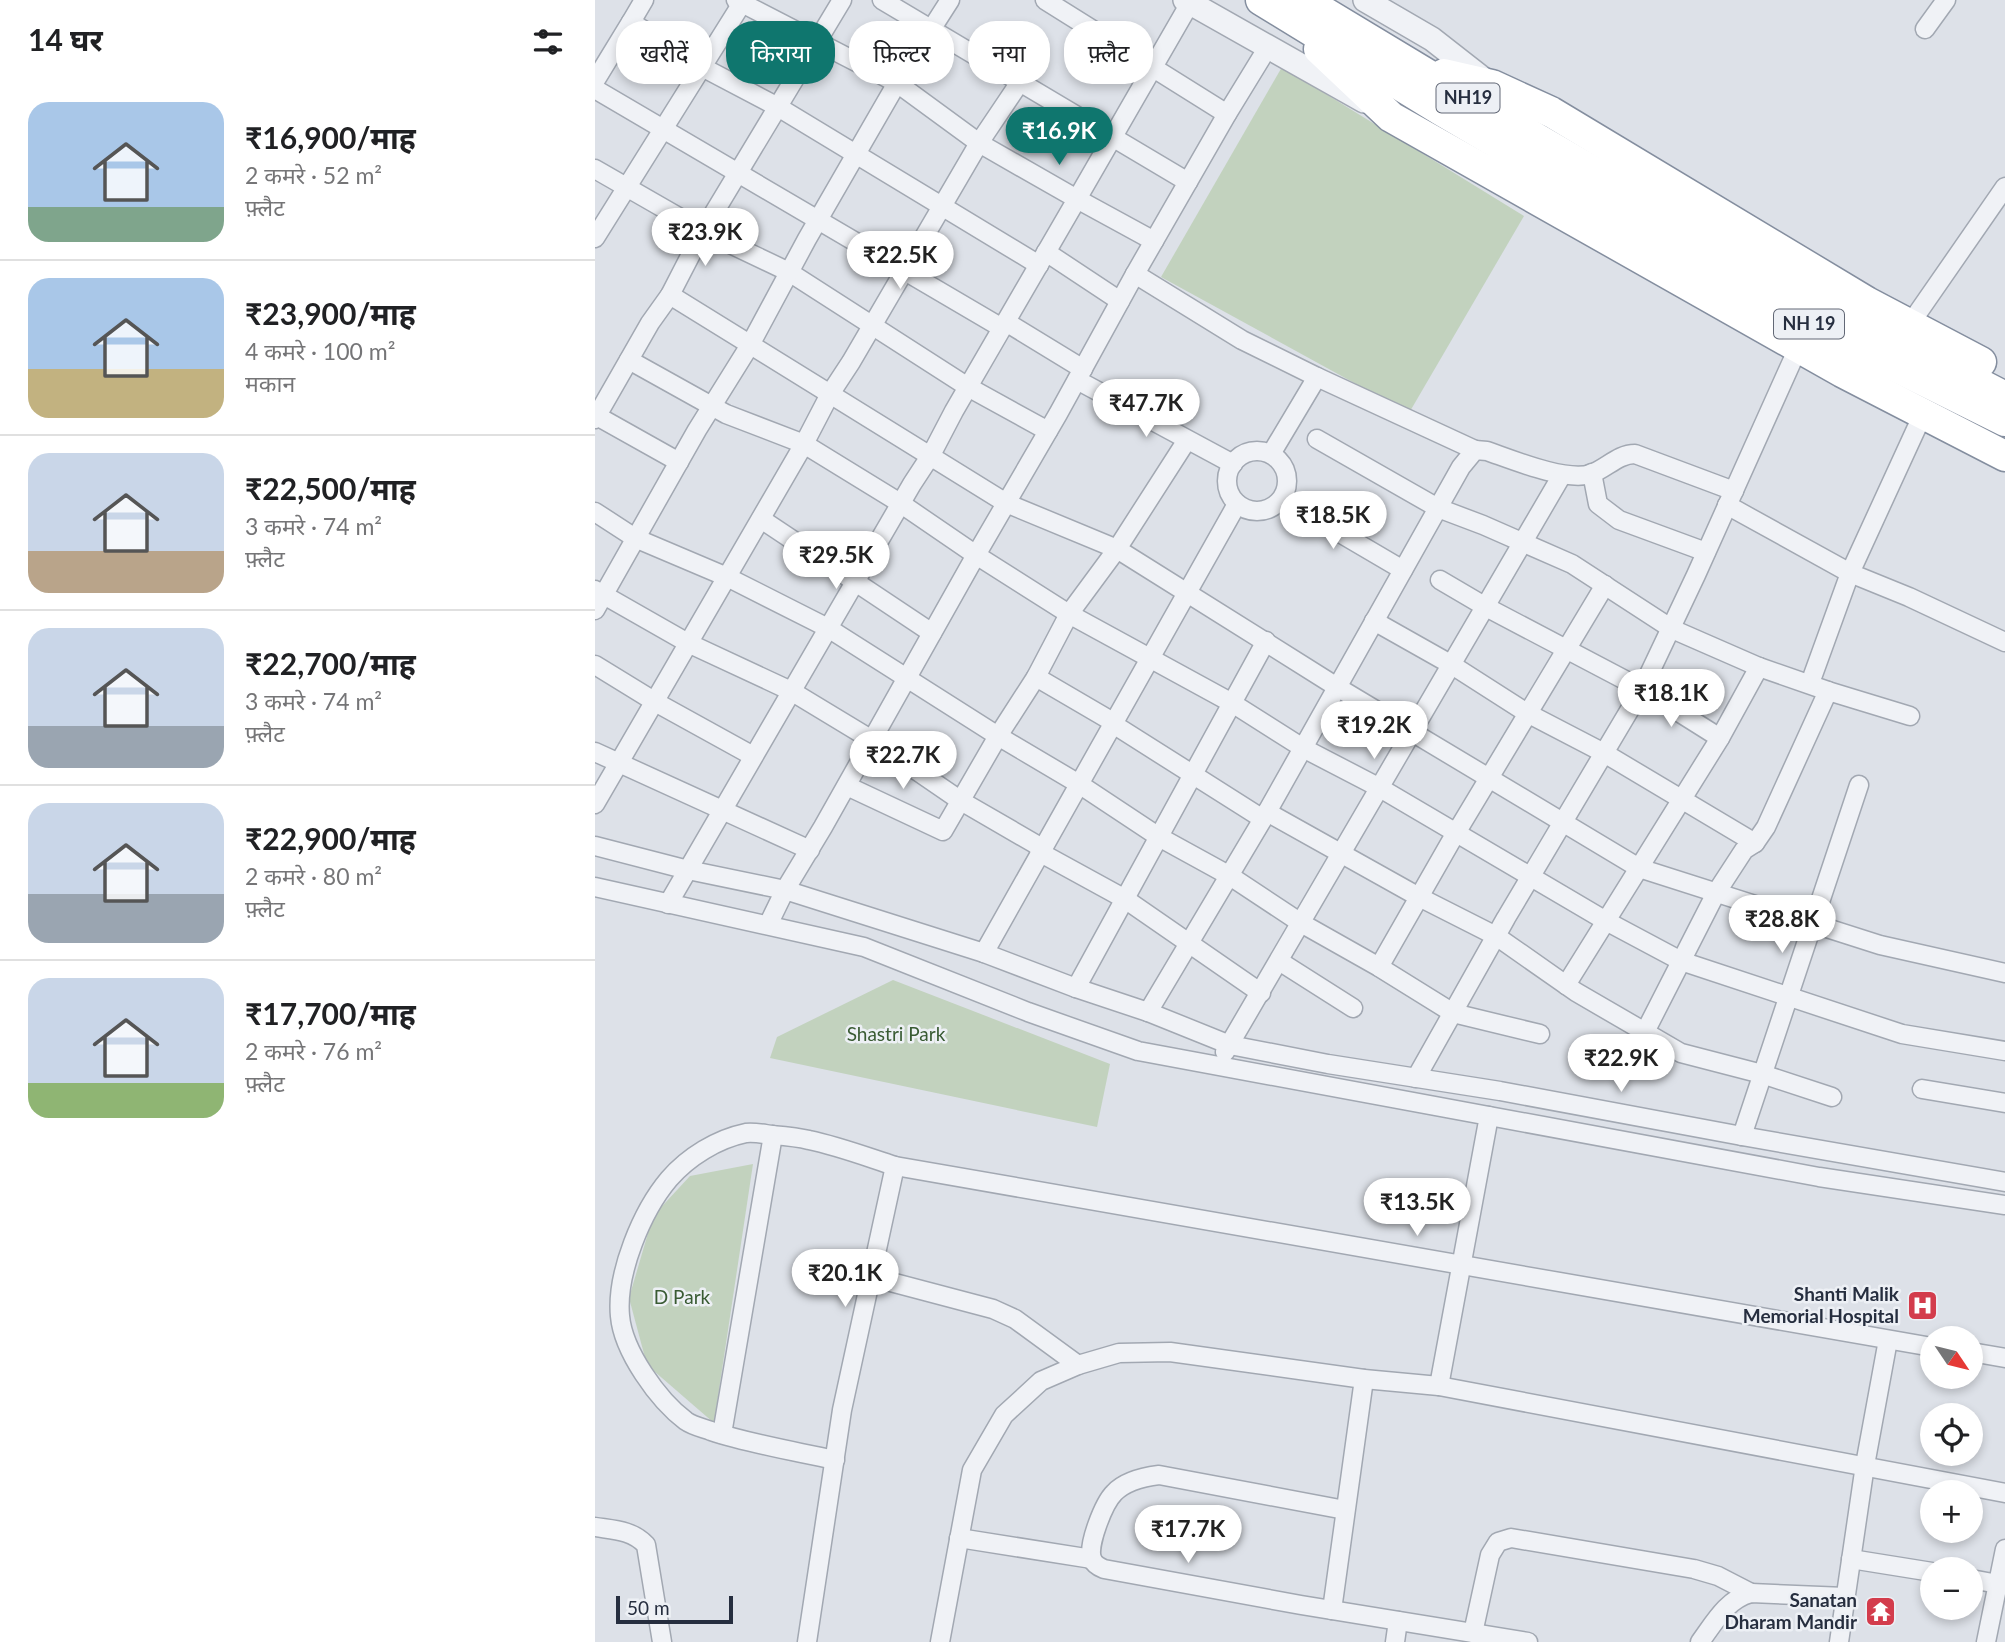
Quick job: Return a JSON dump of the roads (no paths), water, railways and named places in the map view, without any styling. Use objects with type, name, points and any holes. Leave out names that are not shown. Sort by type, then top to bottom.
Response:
[{"type":"highway","name":"NH 19","points":[[1261,0],[1304,13],[1441,111],[1626,205],[1775,307],[2005,421]]},
{"type":"highway","name":"NH19","points":[[1304,13],[1416,67],[1626,205],[1787,284],[2005,397]]},
{"type":"highway","points":[[1304,13],[1315,46],[1391,117],[1798,348],[2005,456]]},
{"type":"highway","points":[[1416,67],[1492,85],[1551,113],[1856,295],[2005,374]]},
{"type":"street","points":[[632,21],[644,0]]},
{"type":"street","points":[[830,21],[842,0]]},
{"type":"street","points":[[882,0],[918,21]]},
{"type":"street","points":[[937,21],[950,0]]},
{"type":"street","points":[[1045,0],[1078,21]]},
{"type":"street","points":[[1365,0],[1432,39],[1492,85]]},
{"type":"street","points":[[1925,29],[1947,0]]},
{"type":"street","points":[[712,50],[741,1],[778,21]]},
{"type":"street","points":[[1153,66],[1187,1],[1391,117]]},
{"type":"street","points":[[595,81],[616,47]]},
{"type":"street","points":[[768,925],[785,890],[847,786],[1135,274],[1227,114],[1269,47]]},
{"type":"street","points":[[1153,69],[1227,114]]},
{"type":"street","points":[[712,72],[778,107],[943,205],[1121,301]]},
{"type":"street","points":[[595,238],[691,84]]},
{"type":"street","points":[[679,462],[596,417],[792,84]]},
{"type":"street","points":[[896,84],[750,345],[598,598],[791,691],[872,740],[961,802],[1037,845],[1041,853],[1125,899],[1261,993]]},
{"type":"street","points":[[898,84],[979,143],[1154,241]]},
{"type":"street","points":[[595,804],[804,444],[830,394],[852,362],[979,143],[1019,84]]},
{"type":"street","points":[[1023,84],[1188,182]]},
{"type":"street","points":[[668,904],[900,503],[931,455],[1143,84]]},
{"type":"street","points":[[595,89],[904,271],[1004,325],[1187,440],[1233,464]]},
{"type":"street","points":[[595,169],[703,231],[789,272],[968,387],[1048,431]]},
{"type":"street","points":[[1910,324],[2005,187]]},
{"type":"street","points":[[1135,274],[1231,334],[1475,450],[1487,451],[1562,475],[1581,476],[1591,474],[1622,456],[1635,454],[1730,498],[1850,573],[2005,642]]},
{"type":"street","points":[[670,295],[1006,503],[1117,549],[1337,687],[1639,867],[1880,945],[2005,973]]},
{"type":"street","points":[[1416,1078],[1642,688],[1798,348]]},
{"type":"street","points":[[629,360],[711,407],[804,444],[900,503],[1069,614],[1681,961],[1902,1034],[2005,1051]]},
{"type":"street","points":[[1271,454],[1317,377]]},
{"type":"street","points":[[1814,675],[1850,573],[1923,414]]},
{"type":"street","points":[[1317,439],[1438,508],[1483,524],[1572,564],[1671,629],[1759,667],[1910,716]]},
{"type":"street","points":[[847,786],[943,831],[1036,677],[1069,614],[1117,549],[1187,440]]},
{"type":"street","points":[[1148,1012],[1265,816],[1461,467],[1475,450]]},
{"type":"street","points":[[1254,451],[1271,454],[1278,459],[1287,474],[1286,491],[1282,499],[1276,505],[1260,512],[1244,509],[1237,504],[1228,489],[1229,472],[1233,464],[1238,458],[1254,451]]},
{"type":"street","points":[[1591,474],[1598,504],[1619,520],[1706,552]]},
{"type":"street","points":[[1217,1066],[1562,475]]},
{"type":"street","points":[[1282,499],[1403,570]]},
{"type":"street","points":[[984,953],[1237,504]]},
{"type":"street","points":[[595,512],[635,538],[727,577],[828,628],[1079,784],[1159,837],[1230,876],[1301,923],[1453,1013],[1539,1034]]},
{"type":"street","points":[[761,519],[932,633]]},
{"type":"street","points":[[1440,580],[1486,607],[1642,688],[1720,738]]},
{"type":"street","points":[[1379,967],[1565,648],[1605,585]]},
{"type":"street","points":[[1374,621],[1452,665],[1527,713],[1604,753],[1755,843]]},
{"type":"street","points":[[1076,988],[1266,641]]},
{"type":"street","points":[[595,665],[655,702],[753,756]]},
{"type":"street","points":[[1566,985],[1720,738],[1759,667]]},
{"type":"street","points":[[1036,677],[1113,722],[1193,775],[1265,816],[1342,853],[1419,897],[1496,936],[1566,985],[1681,1053],[1762,1074],[1832,1097]]},
{"type":"street","points":[[1645,1032],[1716,893],[1744,850],[1755,843],[1766,827],[1828,691]]},
{"type":"street","points":[[595,752],[810,850]]},
{"type":"street","points":[[1742,1136],[1859,785]]},
{"type":"street","points":[[595,846],[688,870],[785,890],[984,953],[1148,1012],[1230,1045],[2005,1182]]},
{"type":"street","points":[[595,887],[864,947],[1028,1012],[1138,1051],[1819,1177],[2005,1205]]},
{"type":"street","points":[[1279,961],[1353,1008]]},
{"type":"street","points":[[1921,1088],[2005,1103]]},
{"type":"street","points":[[1439,1386],[1489,1116]]},
{"type":"street","points":[[835,1460],[722,1434],[688,1423],[660,1396],[645,1375],[629,1348],[620,1319],[622,1275],[629,1252],[649,1209],[669,1179],[705,1149],[748,1133],[809,1140],[895,1166],[1920,1345]]},
{"type":"street","points":[[722,1434],[773,1135]]},
{"type":"street","points":[[807,1642],[842,1410],[895,1166]]},
{"type":"street","points":[[872,1277],[993,1309],[1015,1320],[1077,1365]]},
{"type":"street","points":[[1839,1642],[1865,1465],[1888,1340]]},
{"type":"street","points":[[940,1642],[972,1470],[1005,1415],[1041,1381],[1077,1365],[1119,1353],[1170,1352],[1364,1379],[1439,1386],[2005,1493]]},
{"type":"street","points":[[1983,1354],[2005,1357]]},
{"type":"street","points":[[1332,1610],[1364,1379]]},
{"type":"street","points":[[1345,1510],[1159,1475],[1145,1477],[1122,1486],[1106,1503],[1100,1513],[1091,1551],[1092,1559],[1098,1567],[1104,1569],[1528,1642]]},
{"type":"street","points":[[595,1527],[631,1532],[646,1545],[662,1642]]},
{"type":"street","points":[[959,1538],[1092,1559]]},
{"type":"street","points":[[1473,1633],[1490,1555],[1498,1542],[1511,1538],[1694,1569],[1718,1576],[1751,1593]]},
{"type":"street","points":[[1986,1642],[2005,1549]]},
{"type":"street","points":[[1851,1559],[1920,1571]]},
{"type":"street","points":[[1983,1581],[1998,1584]]},
{"type":"street","points":[[1700,1642],[1725,1609],[1741,1595],[1751,1593],[1845,1597]]},
{"type":"street","points":[[1395,1642],[1398,1621]]},
{"type":"place","name":"Shanti Malik Memorial Hospital","points":[[1922,1305]]},
{"type":"place","name":"Sanatan Dharam Mandir","points":[[1880,1611]]},
{"type":"park label","name":"Shastri Park","points":[[896,1034]]},
{"type":"park label","name":"D Park","points":[[682,1297]]}]
